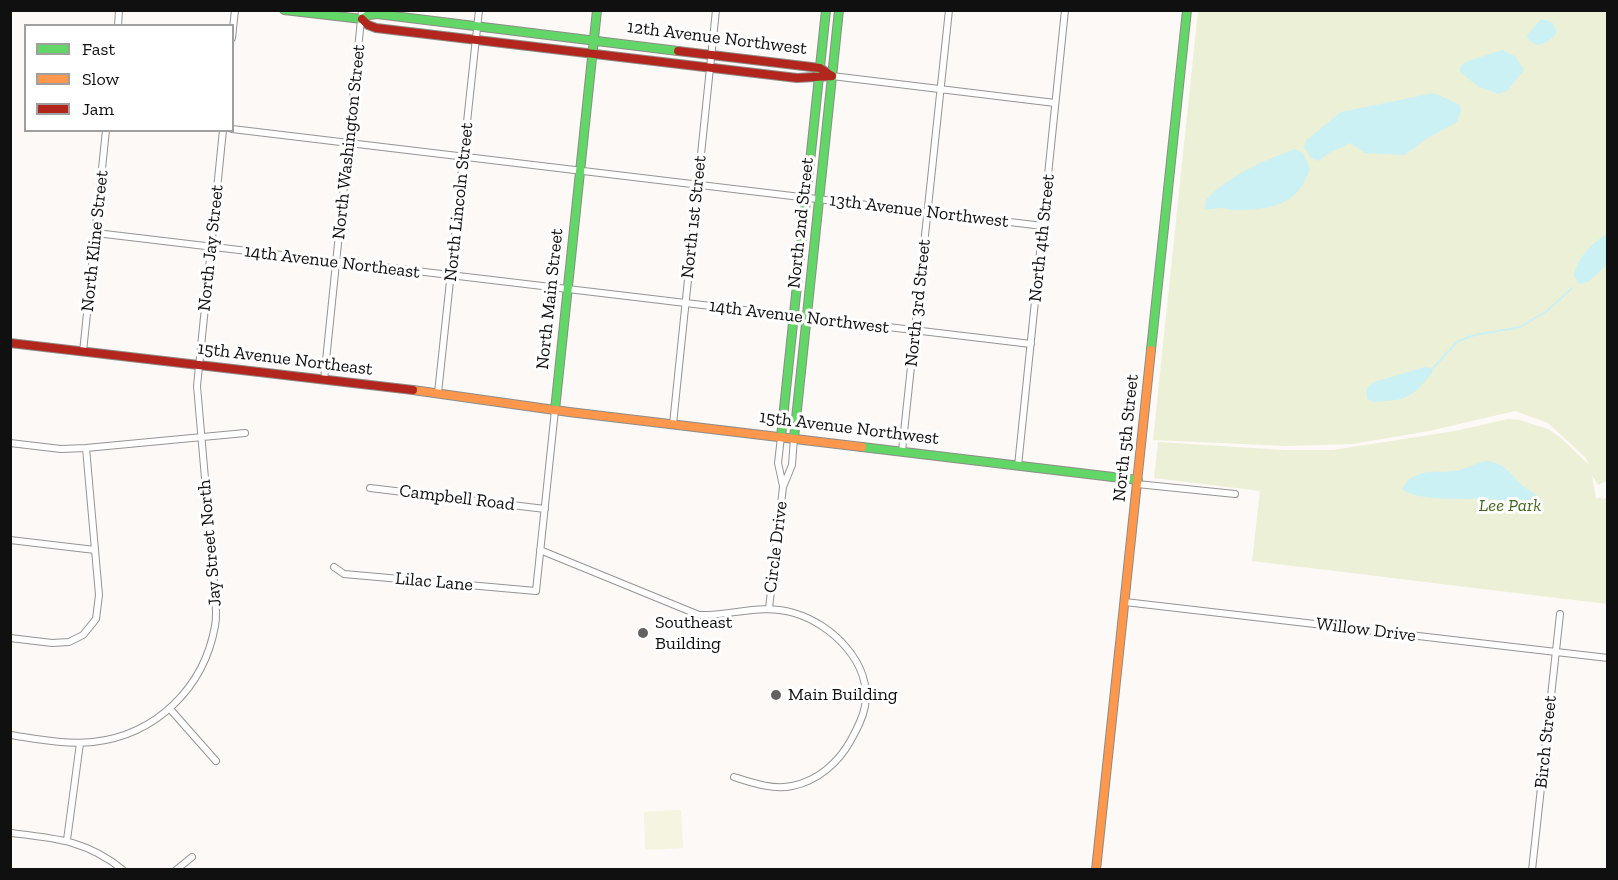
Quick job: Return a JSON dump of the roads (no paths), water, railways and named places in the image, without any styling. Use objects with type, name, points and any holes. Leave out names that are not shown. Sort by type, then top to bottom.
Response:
[{"type":"street","points":[[284,10],[362,15]]},
{"type":"street","name":"North Lincoln Street","points":[[438,393],[479,10]]},
{"type":"street","name":"North Main Street","points":[[536,591],[597,10]]},
{"type":"street","name":"North 1st Street","points":[[673,424],[716,10]]},
{"type":"street","name":"North 2nd Street","points":[[781,437],[826,10]]},
{"type":"street","name":"North 2nd Street","points":[[794,438],[839,10]]},
{"type":"street","name":"North 3rd Street","points":[[902,451],[949,10]]},
{"type":"street","name":"North 4th Street","points":[[1018,466],[1065,10]]},
{"type":"street","name":"North 5th Street","points":[[1096,870],[1187,10]]},
{"type":"street","name":"12th Avenue Northwest","points":[[362,15],[377,14],[820,68],[832,76]]},
{"type":"street","name":"12th Avenue Northwest","points":[[362,15],[368,25],[376,28],[797,78],[832,76],[1055,103]]},
{"type":"street","name":"North Washington Street","points":[[324,380],[362,15]]},
{"type":"street","name":"13th Avenue Northwest","points":[[234,129],[1043,226]]},
{"type":"street","name":"North Kline Street","points":[[83,352],[106,132]]},
{"type":"street","name":"North Jay Street","points":[[198,366],[223,132]]},
{"type":"street","name":"14th Avenue Northeast","points":[[96,233],[568,289]]},
{"type":"street","name":"14th Avenue Northwest","points":[[568,289],[1030,344]]},
{"type":"street","name":"15th Avenue Northeast","points":[[10,343],[438,393],[555,410]]},
{"type":"street","name":"Jay Street North","points":[[10,735],[92,742],[128,735],[170,709],[186,692],[200,670],[209,647],[216,618],[200,437],[198,366]]},
{"type":"street","name":"15th Avenue Northwest","points":[[555,410],[902,451],[1235,494]]},
{"type":"street","points":[[10,443],[50,448],[86,448],[245,433]]},
{"type":"street","name":"Circle Drive","points":[[781,437],[778,463],[783,486]]},
{"type":"street","name":"Circle Drive","points":[[769,608],[783,486],[792,465],[794,438]]},
{"type":"street","points":[[10,638],[52,643],[69,642],[93,625],[98,613],[99,595],[86,448]]},
{"type":"street","name":"Campbell Road","points":[[370,488],[545,509]]},
{"type":"street","points":[[10,540],[95,550]]},
{"type":"street","name":"Circle Drive","points":[[540,550],[699,615],[769,608],[793,612],[832,631],[846,646],[861,672],[866,694],[859,725],[839,759],[816,777],[793,786],[781,788],[734,777]]},
{"type":"street","name":"Lilac Lane","points":[[334,567],[344,574],[536,591]]},
{"type":"street","name":"Willow Drive","points":[[1125,602],[1608,658]]},
{"type":"street","name":"Birch Street","points":[[1532,870],[1560,614]]},
{"type":"street","points":[[170,709],[216,761]]},
{"type":"street","points":[[67,840],[80,742]]},
{"type":"street","points":[[10,833],[67,840],[93,850],[123,870]]},
{"type":"street","points":[[176,870],[192,857]]},
{"type":"water","points":[[1541,19],[1552,22],[1557,31],[1549,41],[1536,45],[1528,39],[1527,35]]},
{"type":"water","points":[[1502,50],[1515,56],[1524,70],[1507,91],[1499,94],[1479,87],[1460,72],[1460,67],[1465,62]]},
{"type":"water","points":[[1434,93],[1460,105],[1461,111],[1457,122],[1426,139],[1405,155],[1365,153],[1350,143],[1318,161],[1311,158],[1304,147],[1306,141],[1341,112]]},
{"type":"water","points":[[1295,149],[1303,153],[1310,168],[1299,191],[1291,198],[1260,209],[1205,209],[1206,200],[1225,183],[1259,164]]},
{"type":"water","points":[[1607,234],[1607,265],[1588,282],[1579,284],[1574,276],[1578,263],[1591,246]]},
{"type":"water","points":[[1425,367],[1433,368],[1432,373],[1417,390],[1407,397],[1377,402],[1367,399],[1366,389],[1374,382]]},
{"type":"water","points":[[1486,461],[1502,466],[1523,486],[1539,497],[1539,500],[1533,504],[1492,499],[1442,499],[1418,496],[1402,489],[1413,477],[1425,472],[1458,470]]},
{"type":"waterway","points":[[1433,368],[1458,341],[1475,335],[1520,327],[1547,311],[1572,288]]},
{"type":"place","name":"Southeast Building","points":[[643,633]]},
{"type":"place","name":"Main Building","points":[[776,695]]},
{"type":"park label","name":"Lee Park","points":[[1510,506]]}]
